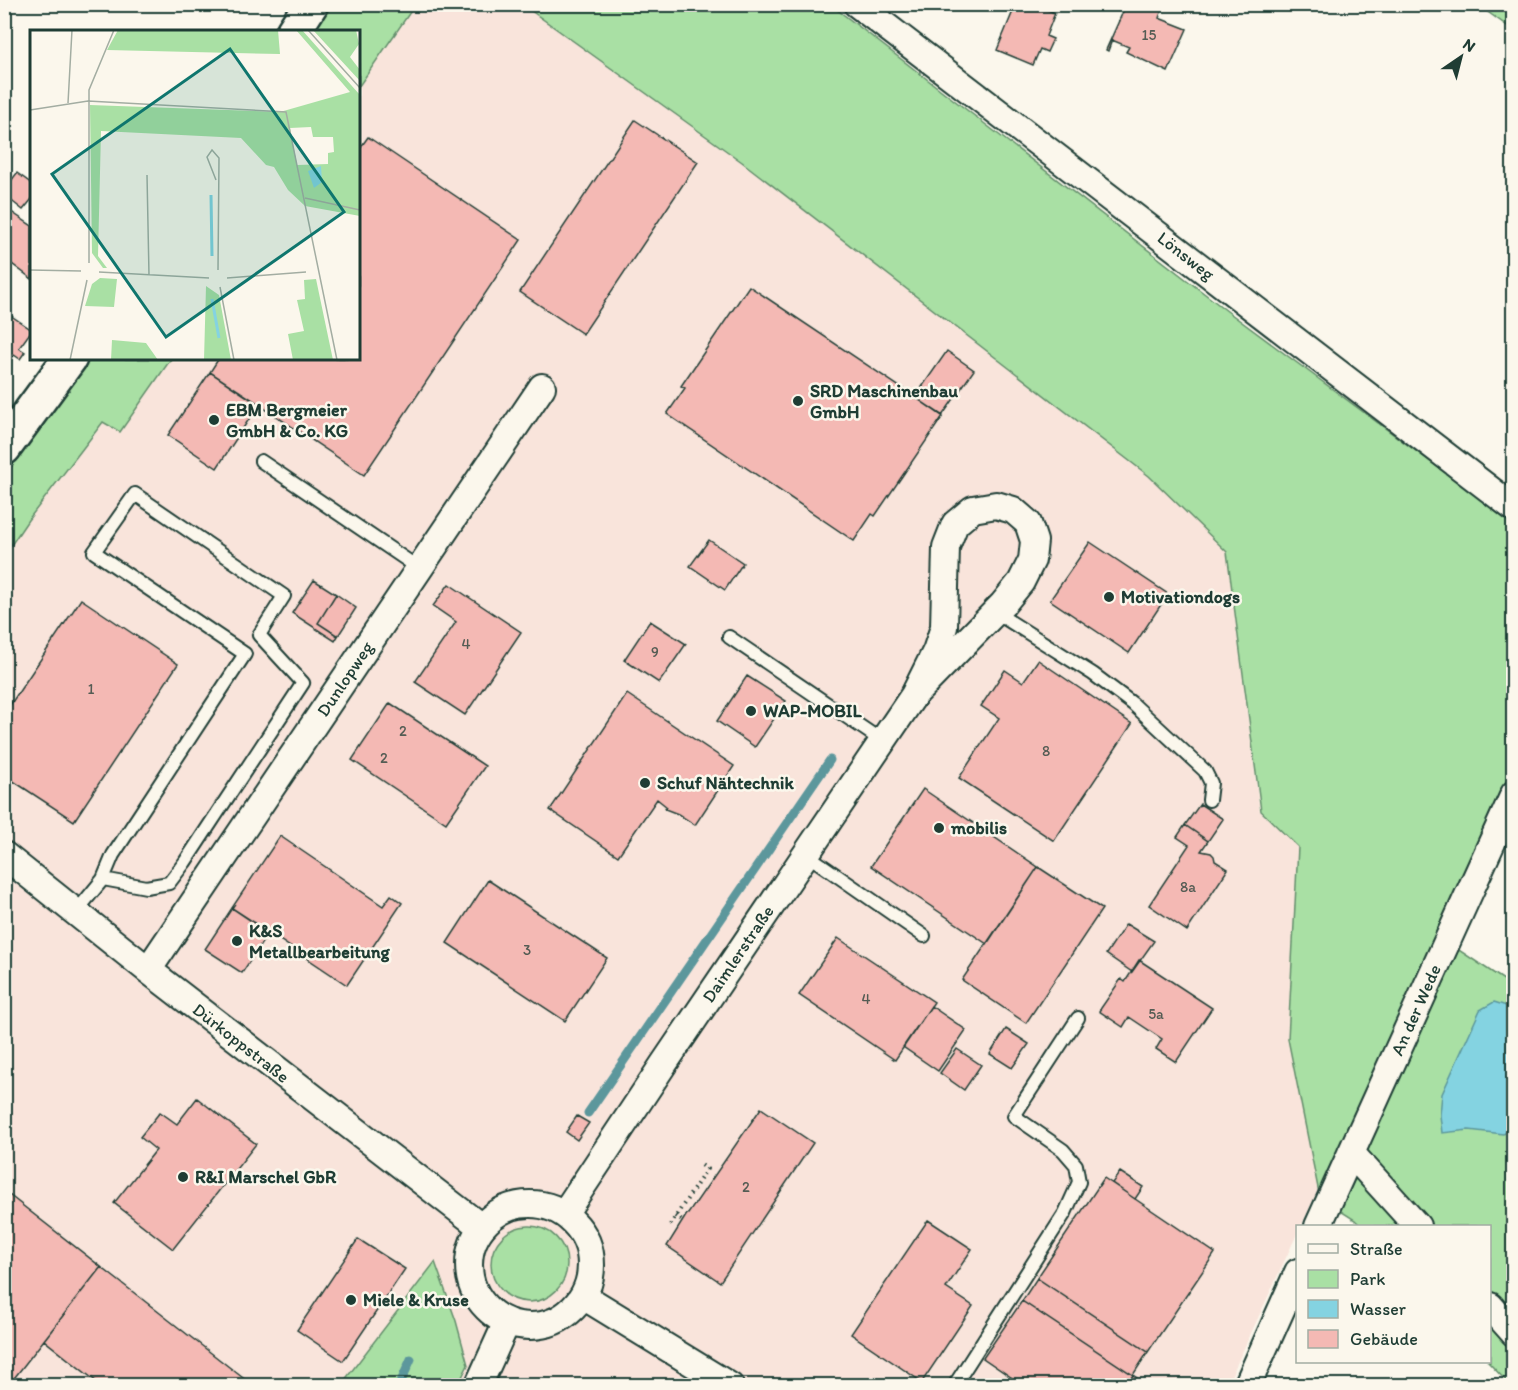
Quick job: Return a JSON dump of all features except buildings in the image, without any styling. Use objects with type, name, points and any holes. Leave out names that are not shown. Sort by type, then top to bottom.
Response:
[{"type":"street","points":[[294,30],[311,4]]},
{"type":"street","name":"Lönsweg","points":[[857,4],[1514,508]]},
{"type":"street","points":[[7,441],[68,360]]},
{"type":"street","name":"Dunlopweg","points":[[148,970],[542,387]]},
{"type":"street","name":"Daimlerstraße","points":[[564,1214],[914,695],[936,651],[944,627],[946,548],[955,524],[974,509],[996,505],[1013,510],[1028,523],[1034,541],[1032,560],[1021,582],[914,695]]},
{"type":"street","name":"An der Wede","points":[[1319,1225],[1514,794]]},
{"type":"street","name":"Dürkoppstraße","points":[[4,855],[148,970],[481,1227]]},
{"type":"street","points":[[1351,1153],[1415,1225]]},
{"type":"street","points":[[529,1203],[548,1206],[564,1214],[578,1227],[587,1243],[591,1261],[590,1279],[583,1296],[572,1310],[557,1320],[541,1325],[524,1326],[507,1322],[491,1312],[478,1299],[470,1281],[468,1263],[471,1244],[481,1227],[494,1215],[511,1206],[529,1203]]},
{"type":"street","points":[[1247,1386],[1296,1276]]},
{"type":"street","points":[[583,1296],[730,1386]]},
{"type":"street","points":[[1491,1307],[1514,1333]]},
{"type":"street","points":[[478,1386],[507,1322]]},
{"type":"lane","points":[[261,460],[420,569]]},
{"type":"lane","points":[[76,912],[102,879],[113,855],[245,654],[94,552],[135,494],[284,596],[259,636],[303,683],[169,883],[146,887],[102,879]]},
{"type":"lane","points":[[995,612],[1093,674],[1133,704],[1205,771],[1211,783],[1209,800]]},
{"type":"lane","points":[[729,637],[882,741]]},
{"type":"lane","points":[[806,854],[924,936]]},
{"type":"lane","points":[[954,1386],[1065,1213],[1079,1182],[1076,1165],[1063,1150],[1014,1116],[1077,1018]]},
{"type":"path","points":[[670,1225],[708,1169],[700,1164]]},
{"type":"path","points":[[675,1216],[682,1221]]},
{"type":"shaded area","points":[[415,5],[523,5],[742,162],[1149,476],[1227,552],[1260,811],[1298,847],[1288,1039],[1319,1188],[1301,1225],[1296,1225],[1296,1236],[1227,1385],[458,1385],[467,1365],[456,1321],[435,1262],[341,1385],[5,1386],[5,554],[28,520],[104,422],[120,432],[170,360],[360,360],[360,85]]},
{"type":"green space","points":[[324,5],[415,5],[360,85],[360,30],[307,30]]},
{"type":"green space","points":[[523,5],[831,5],[1227,311],[1513,523],[1513,766],[1436,935],[1513,986],[1513,1385],[1510,1385],[1489,1363],[1491,1363],[1491,1225],[1360,1225],[1320,1198],[1288,1039],[1298,847],[1261,811],[1227,552],[1149,476],[742,162]]},
{"type":"green space","points":[[1478,5],[1513,5],[1513,30]]},
{"type":"green space","points":[[83,360],[170,360],[120,432],[103,422],[28,520],[5,554],[5,476]]},
{"type":"green space","points":[[529,1226],[543,1229],[556,1237],[564,1250],[567,1264],[564,1278],[556,1291],[543,1299],[529,1302],[515,1299],[502,1291],[494,1278],[491,1264],[494,1250],[502,1237],[515,1229]]},
{"type":"green space","points":[[435,1262],[456,1321],[468,1365],[458,1385],[341,1385]]},
{"type":"water","points":[[1494,1002],[1513,1008],[1513,1130],[1503,1134],[1469,1130],[1442,1133],[1440,1115],[1442,1094],[1480,1010]]},
{"type":"waterway","points":[[588,1113],[830,760]]},
{"type":"waterway","points":[[399,1386],[411,1359]]},
{"type":"place","name":"SRD Maschinenbau GmbH","points":[[798,401]]},
{"type":"place","name":"EBM Bergmeier GmbH & Co. KG","points":[[214,420]]},
{"type":"place","name":"Motivationdogs","points":[[1109,597]]},
{"type":"place","name":"WAP-MOBIL","points":[[751,711]]},
{"type":"place","name":"Schuf Nähtechnik","points":[[645,783]]},
{"type":"place","name":"mobilis","points":[[939,828]]},
{"type":"place","name":"K&S Metallbearbeitung","points":[[237,941]]},
{"type":"place","name":"R&I Marschel GbR","points":[[183,1177]]},
{"type":"place","name":"Miele & Kruse","points":[[351,1300]]}]
